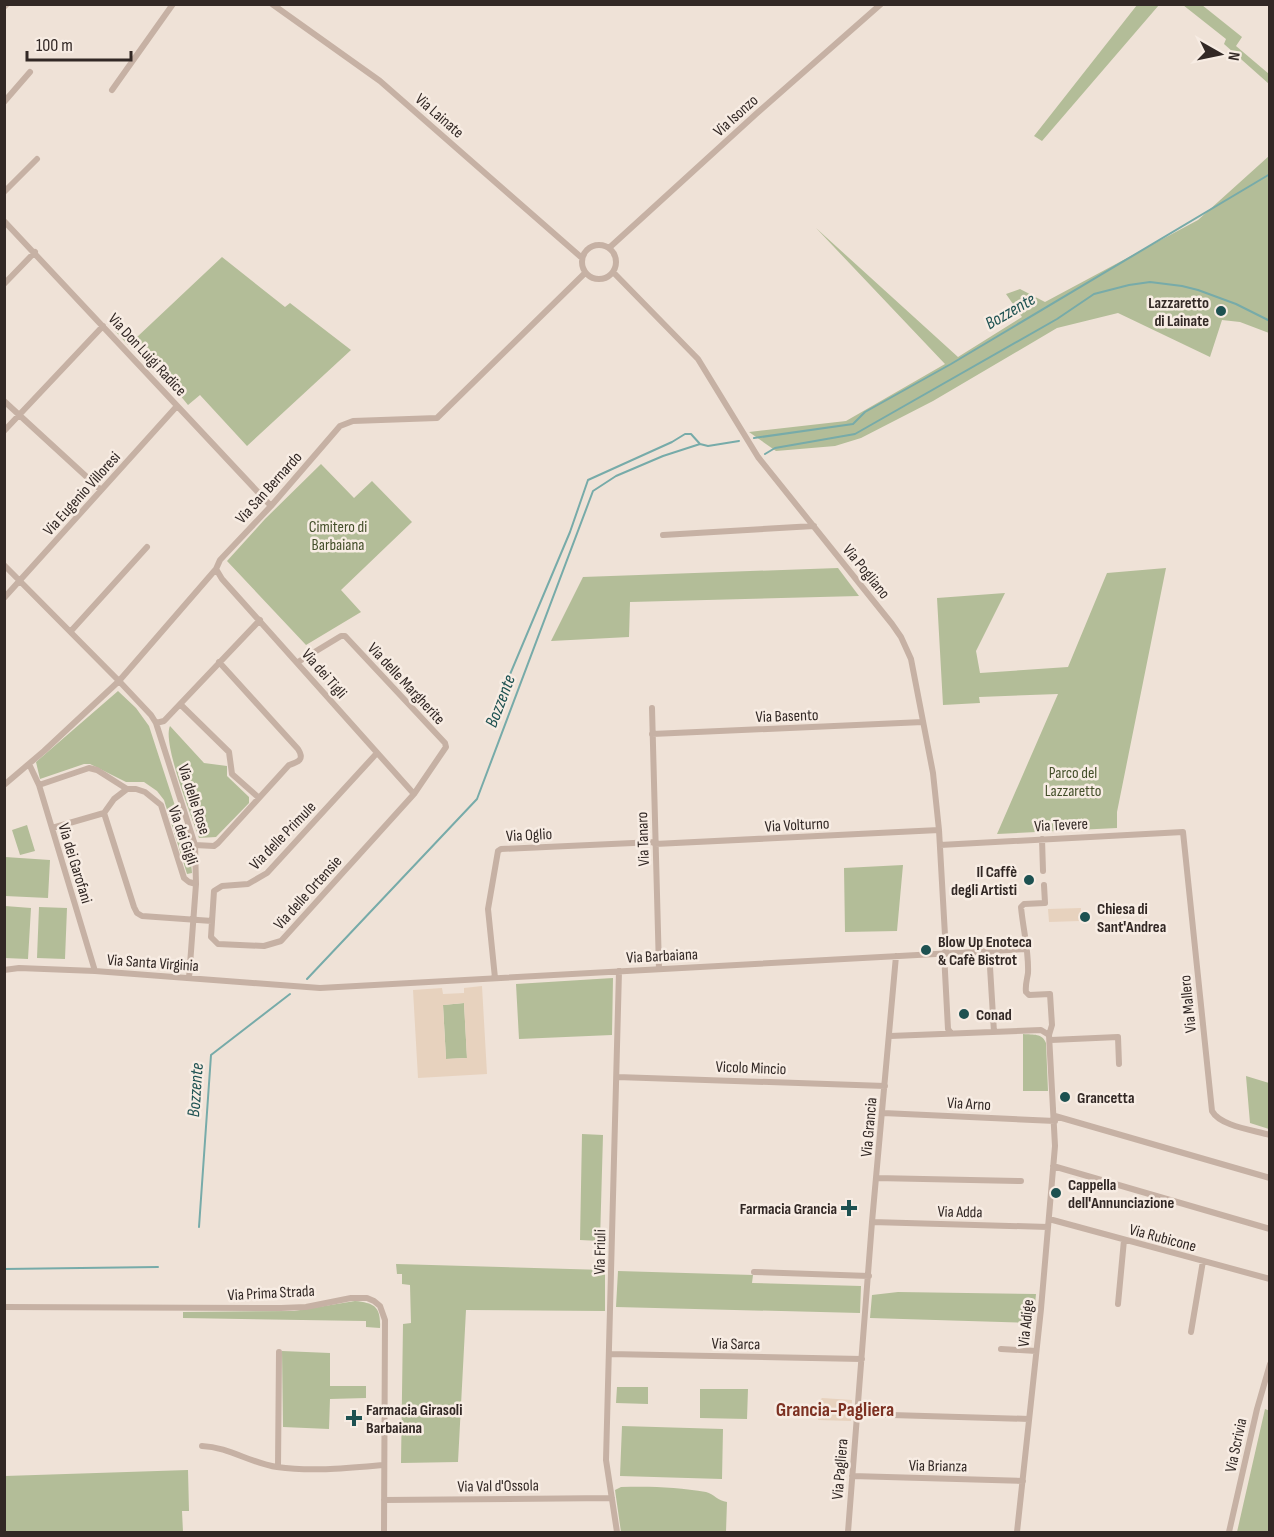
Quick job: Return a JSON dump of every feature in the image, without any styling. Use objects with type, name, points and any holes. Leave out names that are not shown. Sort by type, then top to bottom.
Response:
[{"type":"street","points":[[112,90],[173,4]]},
{"type":"street","name":"Via Lainate","points":[[272,4],[386,86],[582,258]]},
{"type":"street","name":"Via Isonzo","points":[[609,248],[881,4]]},
{"type":"street","points":[[4,102],[30,72]]},
{"type":"street","points":[[4,192],[37,159]]},
{"type":"street","name":"Via Don Luigi Radice","points":[[4,221],[271,506]]},
{"type":"street","points":[[596,245],[609,248],[616,259],[613,272],[602,279],[595,279],[585,273],[582,258],[590,247],[596,245]]},
{"type":"street","points":[[4,284],[34,252]]},
{"type":"street","name":"Via Pogliano","points":[[613,272],[698,358],[757,456],[901,637],[911,659],[937,797],[948,1029],[951,1033]]},
{"type":"street","name":"Via San Bernardo","points":[[4,785],[119,681],[216,569],[220,560],[271,506],[340,426],[346,422],[436,418],[585,273]]},
{"type":"street","points":[[4,431],[103,326]]},
{"type":"street","points":[[4,401],[102,490]]},
{"type":"street","name":"Via Eugenio Villoresi","points":[[4,598],[177,406]]},
{"type":"street","points":[[663,536],[814,526]]},
{"type":"street","points":[[71,631],[147,547]]},
{"type":"street","name":"Via delle Rose","points":[[4,565],[71,631],[156,723],[195,845],[196,884],[189,978]]},
{"type":"street","name":"Via dei Tigli","points":[[216,569],[222,579],[414,794]]},
{"type":"street","points":[[156,723],[164,721],[260,620]]},
{"type":"street","name":"Via delle Margherite","points":[[297,662],[341,636],[345,636],[445,743],[445,750],[414,794]]},
{"type":"street","points":[[195,845],[214,846],[218,843],[289,765],[301,759],[298,749],[219,662]]},
{"type":"street","points":[[180,704],[230,752],[232,774],[259,798]]},
{"type":"street","name":"Via Tanaro","points":[[652,708],[659,969]]},
{"type":"street","name":"Via Basento","points":[[652,734],[923,723]]},
{"type":"street","name":"Via delle Primule","points":[[212,921],[213,896],[217,888],[248,884],[267,873],[377,753]]},
{"type":"street","name":"Via dei Garofani","points":[[29,764],[39,784],[95,971]]},
{"type":"street","name":"Via dei Gigli","points":[[39,784],[88,768],[98,770],[127,789],[146,792],[161,805],[184,878],[196,884]]},
{"type":"street","points":[[52,828],[104,813],[114,799],[127,789]]},
{"type":"street","name":"Via delle Ortensie","points":[[212,921],[211,937],[218,944],[264,946],[281,941],[414,794]]},
{"type":"street","points":[[104,813],[137,913],[142,916],[212,921]]},
{"type":"street","name":"Via Volturno","points":[[655,843],[939,830]]},
{"type":"street","name":"Via Tevere","points":[[940,844],[1183,832]]},
{"type":"street","name":"Via Mallero","points":[[1183,832],[1212,1111],[1223,1121],[1269,1135]]},
{"type":"street","points":[[1042,839],[1043,871]]},
{"type":"street","name":"Via Oglio","points":[[495,978],[488,909],[498,851],[501,849],[655,843]]},
{"type":"street","points":[[1026,949],[1022,906],[1045,903],[1044,885]]},
{"type":"street","name":"Via Barbaiana","points":[[300,987],[320,988],[1026,949]]},
{"type":"street","name":"Via Adige","points":[[1017,1533],[1049,1223],[1055,1118],[1050,993],[1029,995],[1026,992],[1025,984],[1028,975],[1026,949]]},
{"type":"street","points":[[989,951],[994,1032]]},
{"type":"street","name":"Via Grancia","points":[[867,1301],[896,956]]},
{"type":"street","name":"Via Santa Virginia","points":[[4,970],[19,968],[95,971],[300,987]]},
{"type":"street","name":"Via Friuli","points":[[617,1533],[606,1460],[619,972]]},
{"type":"street","points":[[890,1036],[1041,1030],[1050,1038],[1118,1036],[1119,1064]]},
{"type":"street","name":"Vicolo Mincio","points":[[617,1077],[885,1086]]},
{"type":"street","name":"Via Arno","points":[[883,1113],[1055,1118]]},
{"type":"street","points":[[1055,1118],[1269,1178]]},
{"type":"street","points":[[1053,1166],[1269,1229]]},
{"type":"street","points":[[876,1178],[1021,1181]]},
{"type":"street","name":"Via Adda","points":[[872,1222],[1049,1223]]},
{"type":"street","name":"Via Rubicone","points":[[1049,1223],[1124,1240],[1269,1279]]},
{"type":"street","points":[[1118,1304],[1124,1240]]},
{"type":"street","points":[[1191,1332],[1203,1262]]},
{"type":"street","points":[[754,1272],[869,1276]]},
{"type":"street","name":"Via Prima Strada","points":[[4,1307],[281,1308],[306,1307],[360,1297],[374,1300],[383,1311],[385,1320],[384,1533]]},
{"type":"street","name":"Via Pagliera","points":[[848,1533],[867,1301]]},
{"type":"street","points":[[1001,1349],[1036,1350]]},
{"type":"street","points":[[278,1467],[279,1352]]},
{"type":"street","name":"Via Sarca","points":[[609,1354],[862,1359]]},
{"type":"street","name":"Via Scrivia","points":[[1229,1533],[1269,1364]]},
{"type":"street","points":[[857,1414],[1029,1419]]},
{"type":"street","points":[[202,1446],[218,1446],[262,1464],[278,1467],[384,1466]]},
{"type":"street","name":"Via Brianza","points":[[852,1476],[1023,1480]]},
{"type":"street","name":"Via Val d'Ossola","points":[[384,1500],[612,1498]]},
{"type":"green space","points":[[1137,5],[1159,5],[1042,141],[1034,136]]},
{"type":"green space","points":[[1183,5],[1202,5],[1242,37],[1236,46],[1269,74],[1269,84],[1224,44],[1226,39]]},
{"type":"green space","points":[[1269,156],[1269,333],[1240,322],[1222,320],[1210,357],[1118,313],[1057,328],[933,401],[861,438],[835,446],[776,451],[749,432],[846,421],[945,364],[816,228],[958,357],[1022,317],[1006,294],[1020,289],[1045,302],[1198,220]]},
{"type":"green space","points":[[222,257],[285,307],[290,303],[351,350],[247,446],[200,395],[188,405],[179,394],[180,392],[137,346],[139,342],[136,338]]},
{"type":"green space","points":[[120,321],[136,338],[128,345],[115,331],[115,326]]},
{"type":"green space","name":"Cimitero di Barbaiana","points":[[321,464],[354,498],[372,481],[412,522],[341,590],[361,612],[306,645],[227,561],[265,519]]},
{"type":"green space","points":[[838,568],[859,596],[630,602],[629,637],[551,641],[583,577]]},
{"type":"green space","name":"Parco del Lazzaretto","points":[[1166,568],[1117,812],[1117,828],[997,834],[1058,694],[979,697],[980,703],[943,705],[937,598],[1005,593],[976,651],[980,673],[1068,667],[1107,573]]},
{"type":"green space","points":[[118,691],[136,708],[149,726],[190,852],[192,873],[187,874],[164,800],[157,791],[144,782],[126,782],[90,764],[40,779],[36,762]]},
{"type":"green space","points":[[170,726],[204,763],[227,766],[227,776],[249,797],[249,803],[216,837],[199,838],[170,748]]},
{"type":"green space","points":[[27,825],[35,851],[20,855],[12,830]]},
{"type":"green space","points":[[5,857],[50,860],[48,898],[5,896]]},
{"type":"green space","points":[[903,865],[897,931],[845,932],[844,868]]},
{"type":"green space","points":[[5,906],[31,908],[28,959],[5,958]]},
{"type":"green space","points":[[39,907],[67,908],[65,959],[37,958]]},
{"type":"green space","points":[[613,978],[612,1035],[519,1039],[516,984]]},
{"type":"green space","points":[[464,1003],[467,1058],[446,1059],[443,1005]]},
{"type":"green space","points":[[1023,1034],[1040,1036],[1046,1043],[1048,1091],[1023,1091]]},
{"type":"green space","points":[[1246,1076],[1269,1083],[1269,1129],[1250,1123]]},
{"type":"green space","points":[[582,1134],[603,1135],[600,1241],[580,1240]]},
{"type":"green space","points":[[396,1264],[605,1270],[605,1311],[466,1310],[458,1462],[401,1463],[403,1324],[411,1323],[410,1285],[402,1284],[402,1274],[397,1274]]},
{"type":"green space","points":[[618,1271],[753,1275],[752,1283],[861,1286],[860,1313],[616,1307]]},
{"type":"green space","points":[[898,1292],[1036,1294],[1033,1323],[870,1318],[872,1295]]},
{"type":"green space","points":[[355,1301],[375,1307],[379,1315],[380,1328],[366,1327],[366,1321],[183,1318],[183,1312],[294,1311]]},
{"type":"green space","points":[[282,1351],[330,1353],[330,1386],[366,1386],[366,1398],[330,1399],[329,1429],[283,1427]]},
{"type":"green space","points":[[617,1387],[648,1387],[648,1404],[616,1403]]},
{"type":"green space","points":[[700,1389],[748,1389],[747,1419],[700,1418]]},
{"type":"green space","points":[[1265,1409],[1270,1411],[1269,1532],[1237,1532]]},
{"type":"green space","points":[[622,1426],[723,1429],[722,1479],[620,1476]]},
{"type":"green space","points":[[188,1470],[189,1511],[182,1511],[183,1532],[5,1532],[5,1476]]},
{"type":"green space","points":[[621,1487],[675,1488],[709,1493],[727,1502],[726,1532],[621,1532],[615,1490]]},
{"type":"shaded area","points":[[1081,908],[1080,921],[1049,922],[1048,909]]},
{"type":"shaded area","points":[[482,986],[487,1074],[418,1078],[413,990],[442,988],[443,994],[464,993],[464,988]],"holes":[[[464,1003],[467,1058],[446,1059],[443,1005]]]},
{"type":"shaded area","points":[[822,1398],[852,1400],[851,1421],[818,1420],[819,1401]]},
{"type":"waterway","name":"Bozzente","points":[[754,438],[853,424],[865,412],[951,364],[1270,174]]},
{"type":"waterway","points":[[765,454],[775,448],[855,434],[1057,319],[1094,294],[1150,282],[1182,286],[1236,304],[1270,321]]},
{"type":"waterway","name":"Bozzente","points":[[503,691],[570,532],[588,480],[685,434],[691,434],[700,444]]},
{"type":"waterway","name":"Bozzente","points":[[307,979],[477,799],[593,491],[616,476],[663,456],[700,444],[708,446],[739,441]]},
{"type":"waterway","name":"Bozzente","points":[[199,1227],[211,1055],[290,994]]},
{"type":"waterway","name":"Bozzente","points":[[4,1269],[158,1267]]},
{"type":"place","name":"Lazzaretto di Lainate","points":[[1221,311]]},
{"type":"place","name":"Il Caffè degli Artisti","points":[[1029,880]]},
{"type":"place","name":"Chiesa di Sant'Andrea","points":[[1085,917]]},
{"type":"place","name":"Blow Up Enoteca & Cafè Bistrot","points":[[926,950]]},
{"type":"place","name":"Conad","points":[[964,1014]]},
{"type":"place","name":"Grancetta","points":[[1065,1097]]},
{"type":"place","name":"Cappella dell'Annunciazione","points":[[1056,1193]]},
{"type":"place","name":"Farmacia Grancia","points":[[849,1208]]},
{"type":"place","name":"Farmacia Girasoli Barbaiana","points":[[354,1418]]},
{"type":"district","name":"Grancia-Pagliera","points":[[835,1409]]}]
